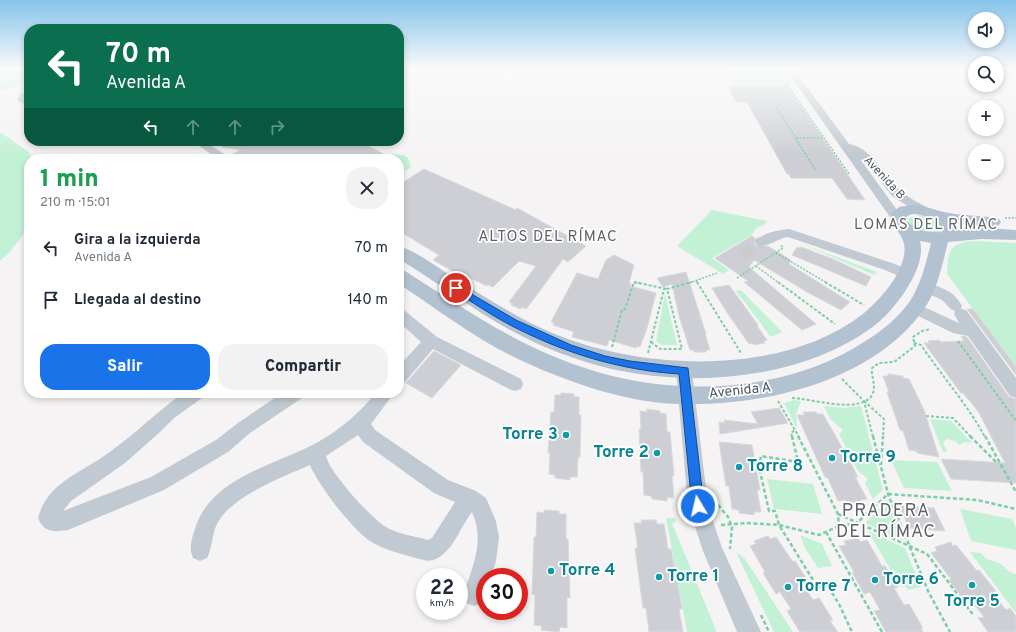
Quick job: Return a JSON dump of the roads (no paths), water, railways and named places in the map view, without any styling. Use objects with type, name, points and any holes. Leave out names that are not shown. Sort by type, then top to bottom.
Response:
[{"type":"main road","points":[[1016,224],[967,221],[911,210],[899,214],[902,224],[922,236],[944,238],[976,234],[1016,235]]},
{"type":"main road","name":"Avenida A","points":[[404,278],[473,324],[533,356],[564,369],[603,383],[636,390],[687,395],[713,395],[777,387],[834,375],[847,363],[883,341],[915,308],[927,288],[944,238],[949,235],[951,229],[946,222],[930,213]]},
{"type":"main road","name":"Avenida A","points":[[404,255],[490,310],[535,334],[586,354],[630,365],[654,369],[684,371],[755,365],[807,353],[860,326],[872,309],[895,292],[906,274],[912,257],[913,246],[911,238],[902,224]]},
{"type":"main road","points":[[473,324],[471,319],[474,313],[483,309],[490,310]]},
{"type":"main road","points":[[872,309],[901,324]]},
{"type":"main road","points":[[807,353],[834,375]]},
{"type":"street","name":"Avenida B","points":[[810,97],[902,224]]},
{"type":"street","name":"Avenida B","points":[[844,144],[867,157],[888,185],[901,198],[930,213]]},
{"type":"street","points":[[205,146],[218,154]]},
{"type":"street","points":[[762,242],[785,232],[890,267],[906,274]]},
{"type":"street","points":[[927,288],[947,296],[1016,391]]},
{"type":"street","points":[[915,308],[958,329],[973,331]]},
{"type":"street","points":[[404,318],[431,341],[514,384]]},
{"type":"street","points":[[404,371],[431,341]]},
{"type":"street","points":[[684,371],[698,506],[713,551],[749,632]]},
{"type":"street","points":[[189,398],[168,413],[154,427],[118,457],[64,494],[50,511],[48,518],[53,522],[68,520],[157,484],[222,446],[244,428],[289,398]]},
{"type":"street","points":[[200,551],[205,527],[212,514],[228,497],[265,476],[304,459],[316,452],[360,423],[382,398]]},
{"type":"street","points":[[360,423],[369,436],[416,470],[441,487],[469,498],[479,505],[486,521],[488,538],[484,561],[474,595]]},
{"type":"street","points":[[316,452],[320,468],[343,497],[372,530],[394,542],[412,545],[429,551],[439,545],[469,498]]},
{"type":"tunnel","points":[[742,255],[762,242]]},
{"type":"place","name":"Torre 3","points":[[566,435]]},
{"type":"place","name":"Torre 2","points":[[657,453]]},
{"type":"place","name":"Torre 9","points":[[832,458]]},
{"type":"place","name":"Torre 8","points":[[739,467]]},
{"type":"place","name":"Torre 4","points":[[551,571]]},
{"type":"place","name":"Torre 1","points":[[659,577]]},
{"type":"place","name":"Torre 6","points":[[875,580]]},
{"type":"place","name":"Torre 5","points":[[972,585]]},
{"type":"place","name":"Torre 7","points":[[788,587]]},
{"type":"district","name":"LOMAS DEL RÍMAC","points":[[926,225]]},
{"type":"district","name":"ALTOS DEL RÍMAC","points":[[548,237]]},
{"type":"district","name":"PRADERA DEL RÍMAC","points":[[886,521]]}]
